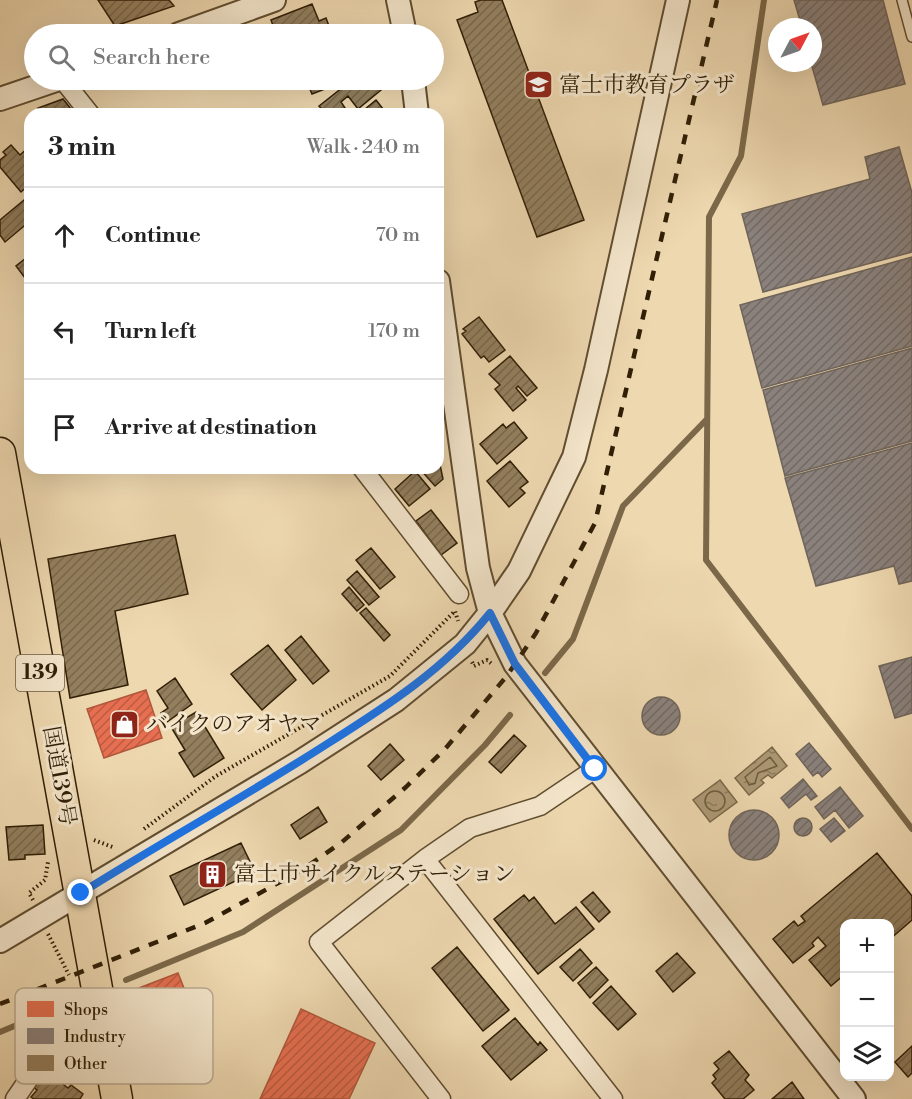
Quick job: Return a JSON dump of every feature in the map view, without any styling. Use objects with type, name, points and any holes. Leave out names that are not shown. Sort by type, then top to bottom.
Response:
[{"type":"highway","name":"国道139号","points":[[0,453],[97,988]]},
{"type":"highway","name":"国道139号","points":[[114,1084],[117,1099]]},
{"type":"street","points":[[207,24],[274,0]]},
{"type":"street","points":[[398,0],[403,24]]},
{"type":"street","points":[[0,941],[300,762],[396,700],[465,644],[490,613],[519,571],[574,457],[596,370],[678,0]]},
{"type":"street","points":[[0,99],[27,90]]},
{"type":"street","points":[[71,90],[85,108]]},
{"type":"street","points":[[414,90],[416,108]]},
{"type":"street","points":[[444,324],[478,568],[490,613],[515,664],[854,1099]]},
{"type":"street","points":[[367,474],[459,594]]},
{"type":"street","points":[[441,1099],[320,942],[425,859],[470,828],[540,806],[595,769]]},
{"type":"street","points":[[425,859],[613,1099]]},
{"type":"street","points":[[15,1099],[25,1084]]},
{"type":"lane","points":[[902,0],[912,36]]},
{"type":"path","points":[[88,837],[117,849],[126,865]]},
{"type":"water","points":[[772,747],[787,766],[772,778],[768,775],[761,780],[764,783],[749,795],[735,778]]},
{"type":"water","points":[[720,780],[737,802],[710,822],[693,800]]},
{"type":"building: Shops","name":"バイクのアオヤマ","points":[[146,690],[162,738],[104,758],[87,709]]},
{"type":"building: Shops","points":[[178,973],[184,988],[139,988]]},
{"type":"building: Shops","points":[[301,1009],[375,1043],[349,1099],[260,1099]]},
{"type":"building: Industry","points":[[794,0],[883,0],[905,84],[823,105],[814,72],[822,72],[822,18],[799,18]]},
{"type":"building: Industry","points":[[899,147],[912,193],[912,252],[763,292],[742,214],[870,179],[865,157]]},
{"type":"building: Industry","points":[[912,257],[912,346],[762,388],[740,305]]},
{"type":"building: Industry","points":[[912,348],[912,441],[785,476],[763,390]]},
{"type":"building: Industry","points":[[912,443],[912,581],[899,584],[894,566],[816,586],[785,478]]},
{"type":"building: Industry","points":[[912,657],[912,713],[895,718],[879,666]]},
{"type":"building: Industry","points":[[661,697],[674,703],[680,716],[674,729],[661,735],[648,729],[642,716],[648,703]]},
{"type":"building: Industry","points":[[809,743],[831,769],[822,777],[818,772],[813,776],[796,754]]},
{"type":"building: Industry","points":[[803,779],[817,796],[811,800],[806,794],[789,808],[781,798]]},
{"type":"building: Industry","points":[[840,787],[863,816],[849,828],[835,810],[824,819],[815,807]]},
{"type":"building: Industry","points":[[749,810],[759,810],[772,817],[779,830],[779,840],[772,853],[759,860],[749,860],[740,856],[733,849],[729,840],[729,830],[733,821],[740,814]]},
{"type":"building: Industry","points":[[799,818],[807,818],[812,823],[810,834],[799,836],[794,831],[794,823]]},
{"type":"building: Industry","points":[[834,818],[845,831],[831,842],[820,829]]},
{"type":"building: Other","points":[[98,0],[169,0],[174,6],[121,24],[114,24]]},
{"type":"building: Other","points":[[502,0],[584,220],[537,237],[457,20],[478,12],[475,2]]},
{"type":"building: Other","points":[[312,4],[319,21],[326,18],[328,24],[272,24],[271,20]]},
{"type":"building: Other","points":[[310,90],[322,90],[312,94]]},
{"type":"building: Other","points":[[339,90],[381,90],[359,108],[348,96],[341,102],[345,108],[321,108],[319,106]]},
{"type":"building: Other","points":[[63,99],[70,108],[38,108]]},
{"type":"building: Other","points":[[376,100],[382,108],[366,108]]},
{"type":"building: Other","points":[[11,145],[20,155],[24,151],[24,189],[21,192],[0,167],[0,160],[6,155],[3,152]]},
{"type":"building: Other","points":[[24,200],[24,226],[5,242],[0,235],[0,220]]},
{"type":"building: Other","points":[[24,260],[24,277],[16,266]]},
{"type":"building: Other","points":[[479,317],[505,350],[489,362],[484,356],[481,358],[462,334],[466,331],[463,329]]},
{"type":"building: Other","points":[[510,356],[537,388],[527,396],[518,386],[516,388],[526,400],[513,411],[495,389],[500,385],[489,374]]},
{"type":"building: Other","points":[[514,422],[527,438],[497,464],[480,444],[503,424],[506,428]]},
{"type":"building: Other","points":[[510,461],[528,482],[520,488],[525,493],[509,507],[487,481]]},
{"type":"building: Other","points":[[412,474],[418,474],[430,489],[409,506],[395,489]]},
{"type":"building: Other","points":[[424,474],[442,474],[443,479],[435,486]]},
{"type":"building: Other","points":[[431,510],[457,543],[441,555],[416,521]]},
{"type":"building: Other","points":[[175,535],[188,594],[115,611],[128,685],[70,698],[48,559]]},
{"type":"building: Other","points":[[371,548],[395,577],[380,589],[356,560]]},
{"type":"building: Other","points":[[357,571],[379,597],[369,605],[347,580]]},
{"type":"building: Other","points":[[349,587],[364,605],[357,611],[342,594]]},
{"type":"building: Other","points":[[366,608],[390,635],[384,641],[360,613]]},
{"type":"building: Other","points":[[301,636],[329,671],[313,684],[285,650]]},
{"type":"building: Other","points":[[268,645],[296,680],[262,710],[231,674]]},
{"type":"building: Other","points":[[175,678],[192,704],[167,722],[161,713],[168,708],[157,691]]},
{"type":"building: Other","points":[[196,712],[224,758],[194,777],[179,753],[185,750],[171,727]]},
{"type":"building: Other","points":[[514,735],[526,746],[501,773],[489,762]]},
{"type":"building: Other","points":[[390,744],[404,760],[381,780],[368,766]]},
{"type":"building: Other","points":[[318,807],[327,822],[300,839],[291,825]]},
{"type":"building: Other","points":[[43,825],[45,854],[25,855],[25,859],[9,860],[6,827]]},
{"type":"building: Other","name":"富士市サイクルステーション","points":[[241,843],[255,872],[184,905],[170,876]]},
{"type":"building: Other","points":[[877,853],[912,896],[912,920],[894,936],[894,919],[840,919],[840,978],[831,986],[809,960],[826,946],[818,937],[812,943],[814,946],[793,963],[773,939],[794,921],[798,926],[805,921],[801,916]]},
{"type":"building: Other","points":[[593,892],[610,912],[599,922],[581,902]]},
{"type":"building: Other","points":[[524,895],[529,901],[534,897],[555,924],[576,907],[594,929],[538,974],[494,919]]},
{"type":"building: Other","points":[[457,947],[509,1010],[483,1031],[432,968]]},
{"type":"building: Other","points":[[580,949],[592,963],[573,981],[560,967]]},
{"type":"building: Other","points":[[677,953],[695,973],[673,992],[656,971]]},
{"type":"building: Other","points":[[596,967],[608,980],[590,998],[578,983]]},
{"type":"building: Other","points":[[611,986],[636,1014],[618,1030],[593,1003]]},
{"type":"building: Other","points":[[515,1018],[538,1045],[540,1042],[547,1050],[511,1080],[482,1046]]},
{"type":"building: Other","points":[[912,1046],[912,1073],[908,1077],[895,1062]]},
{"type":"building: Other","points":[[729,1051],[749,1075],[745,1080],[754,1090],[743,1099],[725,1099],[712,1083],[716,1079],[713,1075],[719,1069],[714,1063]]},
{"type":"building: Other","points":[[792,1082],[804,1099],[772,1099]]},
{"type":"building: Other","points":[[33,1084],[63,1084],[68,1088],[71,1085],[83,1094],[80,1099],[34,1099],[31,1097],[37,1090],[31,1086]]},
{"type":"waterway","points":[[764,0],[741,156],[709,217],[706,560],[912,829]]},
{"type":"waterway","points":[[545,673],[573,639],[623,506],[707,419]]},
{"type":"waterway","points":[[126,980],[243,932],[401,830],[485,745],[510,715]]},
{"type":"waterway","points":[[0,1032],[15,1026]]},
{"type":"railway","points":[[40,988],[205,923],[302,870],[342,842],[406,787],[445,749],[506,677],[536,633],[595,523],[717,0]]},
{"type":"railway","points":[[0,1004],[15,998]]},
{"type":"place","name":"富士市教育プラザ","points":[[538,85]]},
{"type":"place","name":"バイクのアオヤマ","points":[[125,724]]},
{"type":"place","name":"富士市サイクルステーション","points":[[213,874]]},
{"type":"route","points":[[81,893],[300,762],[396,700],[465,644],[490,613],[515,664],[595,769]]}]
